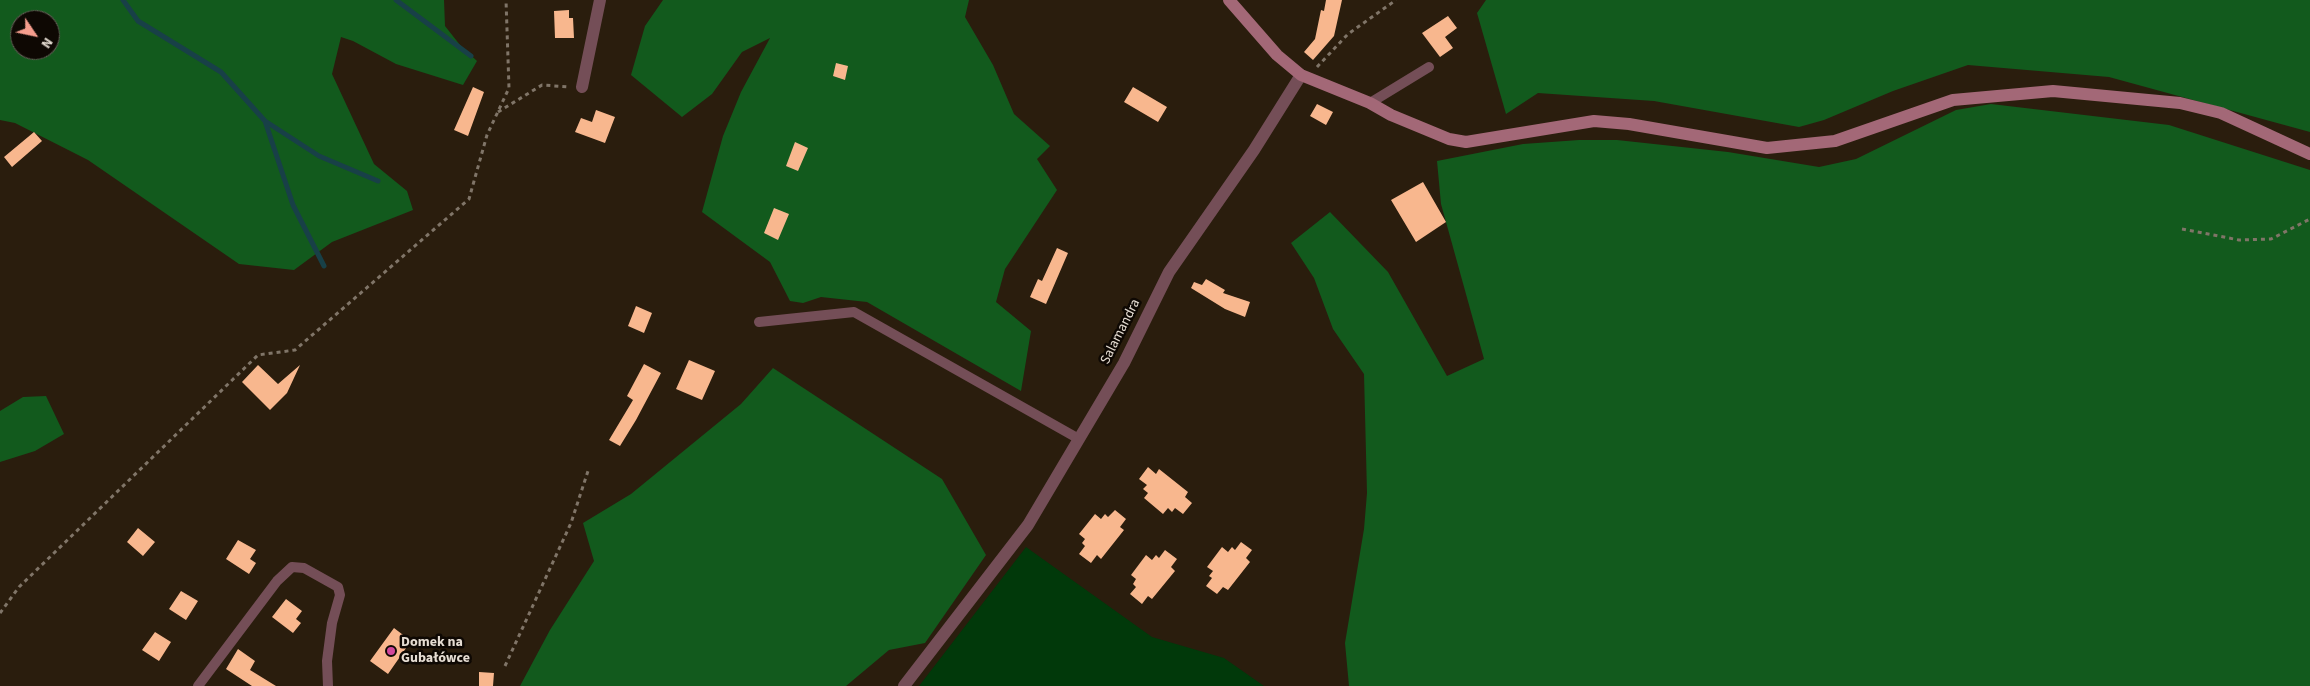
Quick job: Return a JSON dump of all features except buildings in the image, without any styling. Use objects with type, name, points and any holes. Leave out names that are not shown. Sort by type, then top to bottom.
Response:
[{"type":"street","points":[[582,87],[600,0]]},
{"type":"street","points":[[1229,0],[1277,55],[1305,78],[1370,103],[1449,140],[1466,142],[1594,121],[1629,124],[1767,148],[1835,141],[1953,100],[2053,92],[2180,103],[2221,113],[2310,154]]},
{"type":"street","name":"Salamandra","points":[[904,686],[1028,525],[1124,363],[1169,272],[1305,78]]},
{"type":"lane","points":[[1370,103],[1429,67]]},
{"type":"lane","points":[[759,322],[854,312],[1078,439]]},
{"type":"lane","points":[[198,686],[277,581],[292,568],[304,568],[338,587],[340,594],[332,623],[327,661],[328,686]]},
{"type":"path","points":[[0,613],[18,587],[258,355],[295,350],[469,199],[487,135],[509,88],[506,0]]},
{"type":"path","points":[[1305,78],[1317,68],[1348,34],[1396,0]]},
{"type":"path","points":[[498,112],[542,86],[582,87]]},
{"type":"path","points":[[2182,229],[2239,240],[2271,239],[2310,218]]},
{"type":"path","points":[[505,666],[571,522],[588,471]]},
{"type":"green space","points":[[0,0],[444,0],[445,26],[460,45],[477,61],[463,85],[396,64],[353,41],[341,37],[332,74],[374,164],[407,191],[413,210],[332,242],[294,270],[239,264],[88,160],[15,123],[0,120]]},
{"type":"green space","points":[[663,0],[969,0],[965,17],[993,65],[1014,114],[1050,146],[1037,159],[1057,190],[1005,269],[996,302],[1031,331],[1021,391],[867,302],[821,297],[803,303],[790,301],[770,262],[702,212],[723,136],[741,92],[770,38],[742,52],[712,94],[682,117],[631,75],[645,26]]},
{"type":"green space","points":[[1486,0],[2310,0],[2310,132],[2109,77],[1968,65],[1893,91],[1824,120],[1799,127],[1654,101],[1538,93],[1506,114],[1477,13]]},
{"type":"green space","points":[[1991,104],[2169,125],[2310,170],[2310,686],[1349,686],[1345,643],[1364,529],[1367,493],[1364,374],[1333,329],[1314,278],[1291,243],[1330,212],[1388,272],[1447,376],[1484,359],[1441,204],[1437,161],[1523,144],[1579,140],[1617,140],[1728,152],[1819,167],[1856,159],[1956,110]]},
{"type":"green space","points":[[773,368],[942,479],[986,555],[925,643],[889,650],[846,686],[520,686],[550,630],[594,561],[583,523],[631,494],[741,404]]},
{"type":"green space","points":[[46,396],[64,434],[35,451],[0,462],[0,411],[23,397]]},
{"type":"green space","points":[[1026,547],[1152,637],[1224,658],[1264,686],[919,686]]},
{"type":"waterway","points":[[123,0],[138,21],[221,72],[265,121],[319,156],[378,181]]},
{"type":"waterway","points":[[396,0],[471,56]]},
{"type":"waterway","points":[[265,121],[293,205],[324,266]]},
{"type":"place","name":"Domek na Gubałówce","points":[[391,651]]}]
